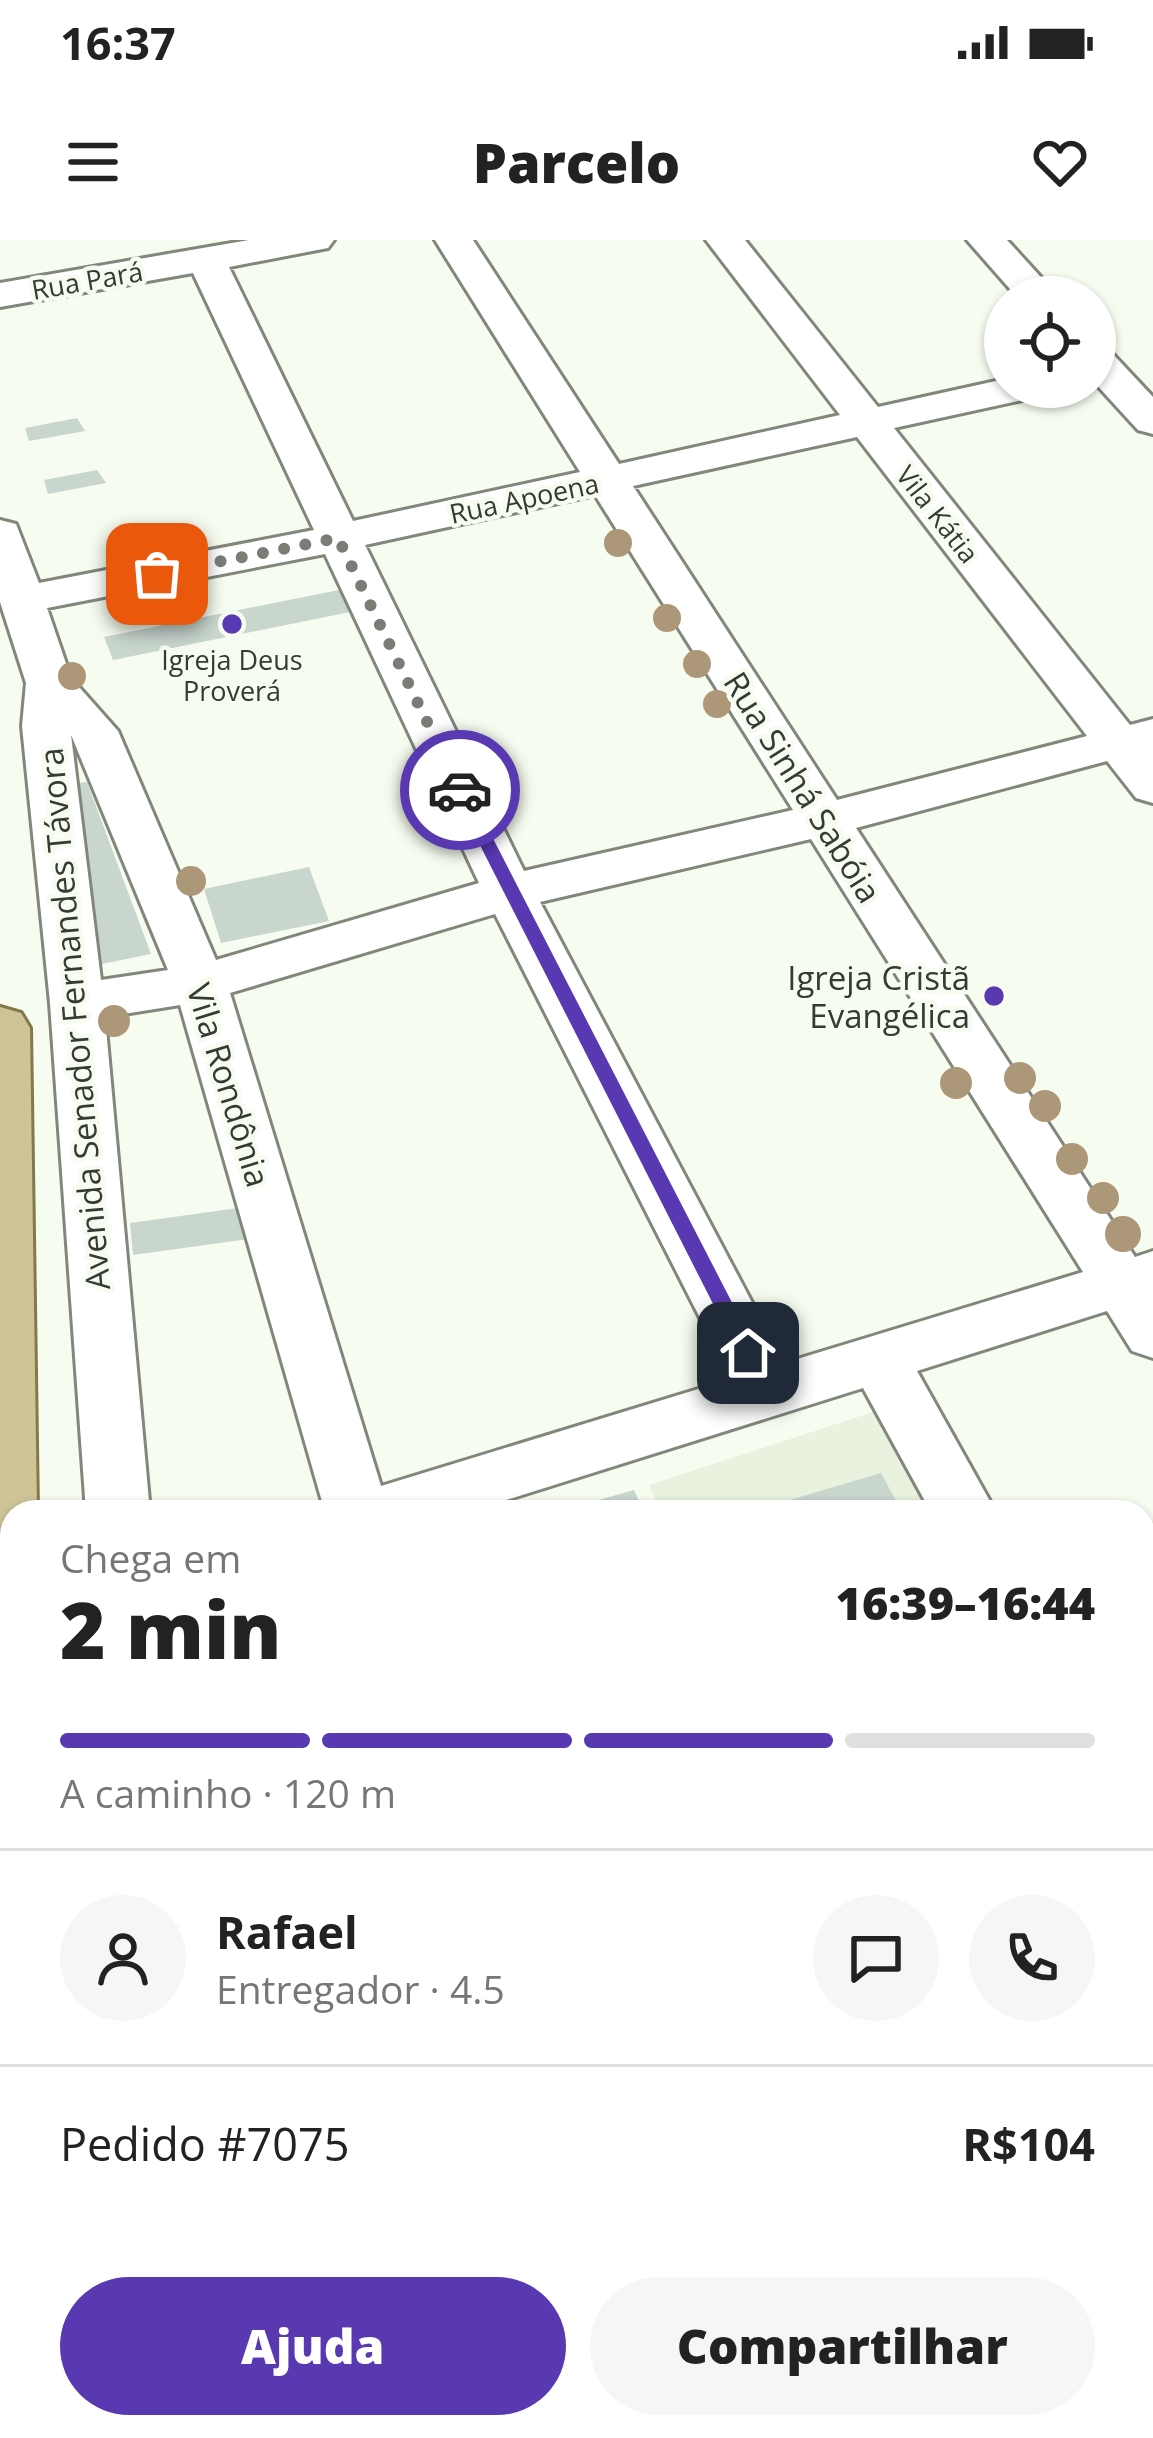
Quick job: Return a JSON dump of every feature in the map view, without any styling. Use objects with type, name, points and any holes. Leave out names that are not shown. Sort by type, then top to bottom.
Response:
[{"type":"main road","points":[[0,1028],[6,1500]]},
{"type":"street","name":"Rua Pará","points":[[0,295],[315,240]]},
{"type":"street","name":"Rua Sinhá Sabóia","points":[[454,240],[823,820],[1136,1279],[1153,1334]]},
{"type":"street","name":"Vila Kátia","points":[[725,240],[865,422],[1136,739],[1153,787]]},
{"type":"street","points":[[986,240],[1019,276]]},
{"type":"street","points":[[206,259],[509,892],[770,1395]]},
{"type":"street","points":[[1116,365],[1153,360]]},
{"type":"street","points":[[1116,385],[1153,421]]},
{"type":"street","name":"Rua Apoena","points":[[21,600],[338,538],[984,396]]},
{"type":"street","name":"Avenida Senador Fernandes Távora","points":[[0,532],[49,682],[46,726],[77,1003],[117,1500]]},
{"type":"street","name":"Vila Rondônia","points":[[49,682],[94,731],[200,982],[353,1500]]},
{"type":"street","points":[[77,1003],[200,982],[509,892],[823,820],[1136,739]]},
{"type":"street","points":[[423,1500],[1136,1279]]},
{"type":"street","points":[[879,1360],[957,1500]]},
{"type":"shaded area","points":[[879,1410],[928,1500],[655,1500],[649,1485]]},
{"type":"building","points":[[77,418],[85,431],[29,441],[25,428]]},
{"type":"building","points":[[97,470],[106,483],[48,494],[44,480]]},
{"type":"building","name":"Igreja Deus Proverá","points":[[349,588],[360,610],[113,660],[104,637]]},
{"type":"building","points":[[87,782],[151,954],[82,968],[69,784]]},
{"type":"building","points":[[309,867],[329,921],[221,943],[204,889]]},
{"type":"building","points":[[266,1204],[270,1236],[133,1255],[130,1223]]},
{"type":"building","points":[[881,1473],[896,1500],[790,1500]]},
{"type":"building","points":[[634,1490],[639,1500],[599,1500]]},
{"type":"way so far","points":[[157,574],[338,538],[460,790]]},
{"type":"place","name":"Igreja Deus Proverá","points":[[232,624]]},
{"type":"place","name":"Igreja Cristã Evangélica","points":[[994,996]]},
{"type":"route","points":[[460,790],[748,1353]]}]
